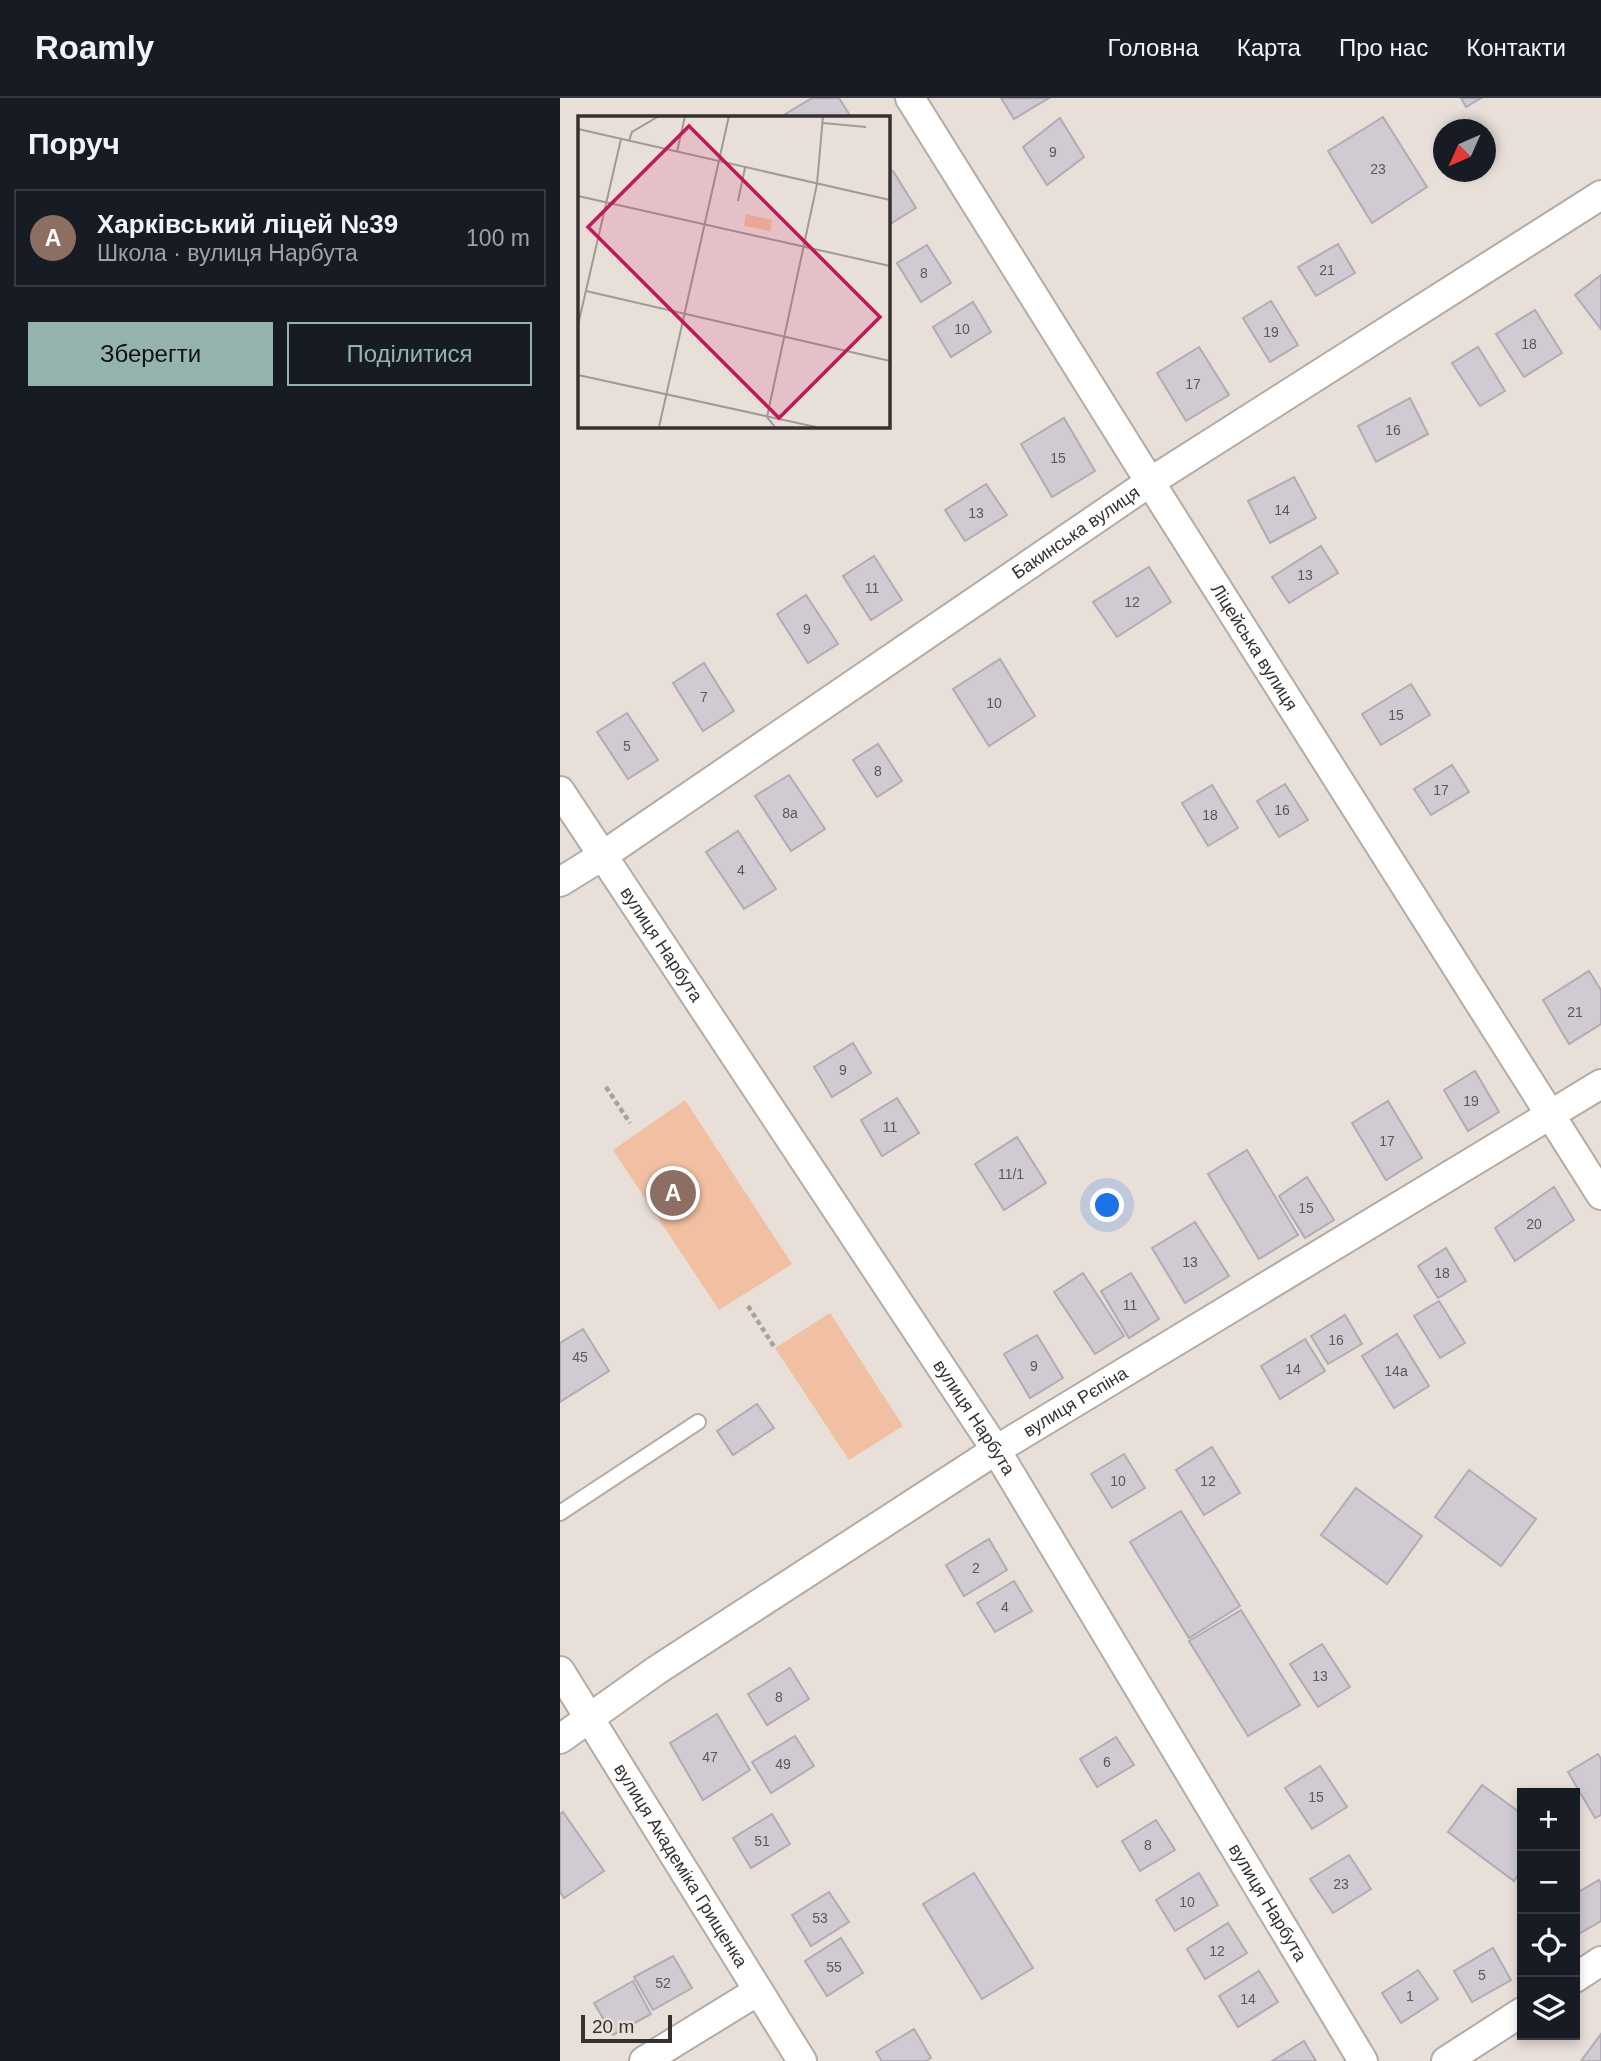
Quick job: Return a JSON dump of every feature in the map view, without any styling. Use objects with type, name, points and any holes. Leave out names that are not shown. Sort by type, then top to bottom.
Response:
[{"type":"street","name":"Ліцейська вулиця","points":[[910,98],[1601,1195]]},
{"type":"street","name":"Бакинська вулиця","points":[[560,882],[1150,482],[1601,195]]},
{"type":"street","name":"вулиця Нарбута","points":[[560,791],[996,1450],[1363,2061]]},
{"type":"street","name":"вулиця Рєпіна","points":[[560,1739],[657,1670],[996,1450],[1601,1084]]},
{"type":"street","name":"вулиця Академіка Грищенка","points":[[560,1671],[802,2061]]},
{"type":"street","points":[[1577,1977],[1601,1961]]},
{"type":"street","points":[[644,2061],[758,1991]]},
{"type":"street","points":[[1446,2061],[1517,2015]]},
{"type":"lane","points":[[560,1513],[698,1422]]},
{"type":"path","points":[[606,1087],[630,1123]]},
{"type":"path","points":[[748,1306],[775,1348]]},
{"type":"shaded area","points":[[685,1100],[792,1264],[719,1310],[613,1150]]},
{"type":"shaded area","points":[[830,1313],[903,1426],[849,1460],[775,1348]]},
{"type":"building","points":[[812,98],[839,98],[850,116],[784,116]]},
{"type":"building","points":[[1001,98],[1049,98],[1014,119]]},
{"type":"building","points":[[1461,98],[1481,98],[1466,107]]},
{"type":"building","points":[[1383,117],[1427,187],[1372,223],[1328,151]]},
{"type":"building","points":[[1060,118],[1084,157],[1047,185],[1023,147]]},
{"type":"building","points":[[893,171],[916,208],[889,225],[889,173]]},
{"type":"building","points":[[1338,244],[1355,273],[1316,296],[1298,267]]},
{"type":"building","points":[[927,245],[951,283],[921,302],[897,263]]},
{"type":"building","points":[[1601,275],[1601,329],[1575,295]]},
{"type":"building","points":[[1271,301],[1298,345],[1270,362],[1243,318]]},
{"type":"building","points":[[973,302],[991,332],[951,357],[933,327]]},
{"type":"building","points":[[1535,310],[1562,353],[1524,377],[1496,334]]},
{"type":"building","points":[[1199,347],[1229,395],[1186,421],[1157,373]]},
{"type":"building","points":[[1478,347],[1505,391],[1480,406],[1452,363]]},
{"type":"building","points":[[1410,398],[1428,434],[1376,462],[1358,426]]},
{"type":"building","points":[[1064,418],[1095,471],[1052,497],[1021,444]]},
{"type":"building","points":[[1294,477],[1316,518],[1270,543],[1248,501]]},
{"type":"building","points":[[986,484],[1007,515],[965,541],[945,510]]},
{"type":"building","points":[[1321,546],[1338,573],[1289,603],[1272,577]]},
{"type":"building","points":[[874,556],[902,600],[871,620],[843,576]]},
{"type":"building","points":[[1149,567],[1171,602],[1117,637],[1093,602]]},
{"type":"building","points":[[806,595],[838,644],[808,663],[777,614]]},
{"type":"building","points":[[1000,659],[1035,716],[989,746],[953,689]]},
{"type":"building","points":[[704,663],[734,711],[703,731],[673,683]]},
{"type":"building","points":[[1411,684],[1430,715],[1381,745],[1362,714]]},
{"type":"building","points":[[627,713],[658,760],[628,779],[597,732]]},
{"type":"building","points":[[878,744],[902,781],[877,797],[853,760]]},
{"type":"building","points":[[1452,765],[1469,792],[1431,815],[1414,789]]},
{"type":"building","points":[[789,775],[825,829],[791,851],[755,796]]},
{"type":"building","points":[[1285,784],[1308,820],[1279,837],[1257,801]]},
{"type":"building","points":[[1212,785],[1238,828],[1208,846],[1182,803]]},
{"type":"building","points":[[738,831],[776,889],[744,909],[706,852]]},
{"type":"building","points":[[1589,971],[1601,990],[1601,1024],[1569,1044],[1543,1000]]},
{"type":"building","points":[[853,1043],[871,1073],[832,1097],[814,1067]]},
{"type":"building","points":[[1475,1071],[1499,1112],[1468,1131],[1444,1090]]},
{"type":"building","points":[[897,1098],[919,1133],[882,1156],[861,1120]]},
{"type":"building","points":[[1388,1101],[1422,1158],[1386,1180],[1352,1123]]},
{"type":"building","points":[[1017,1137],[1046,1183],[1004,1210],[975,1164]]},
{"type":"building","points":[[1247,1150],[1298,1235],[1259,1259],[1208,1174]]},
{"type":"building","points":[[1307,1177],[1334,1220],[1305,1238],[1279,1196]]},
{"type":"building","points":[[1554,1187],[1574,1220],[1515,1261],[1495,1228]]},
{"type":"building","points":[[1195,1222],[1229,1276],[1185,1303],[1152,1248]]},
{"type":"building","points":[[1446,1248],[1466,1281],[1438,1298],[1418,1266]]},
{"type":"building","points":[[1083,1273],[1124,1336],[1095,1354],[1054,1292]]},
{"type":"building","points":[[1131,1273],[1159,1319],[1129,1338],[1101,1291]]},
{"type":"building","points":[[1439,1301],[1465,1343],[1440,1358],[1414,1316]]},
{"type":"building","points":[[1345,1315],[1362,1344],[1328,1364],[1311,1336]]},
{"type":"building","points":[[583,1329],[609,1371],[560,1402],[560,1343]]},
{"type":"building","points":[[1397,1334],[1429,1386],[1394,1408],[1362,1356]]},
{"type":"building","points":[[1037,1335],[1063,1378],[1030,1398],[1004,1354]]},
{"type":"building","points":[[1305,1339],[1325,1371],[1280,1399],[1261,1366]]},
{"type":"building","points":[[757,1404],[774,1428],[733,1455],[717,1431]]},
{"type":"building","points":[[1212,1447],[1240,1493],[1204,1515],[1176,1470]]},
{"type":"building","points":[[1124,1454],[1145,1488],[1112,1508],[1091,1474]]},
{"type":"building","points":[[1469,1470],[1536,1519],[1501,1566],[1435,1517]]},
{"type":"building","points":[[1356,1488],[1422,1536],[1387,1584],[1321,1535]]},
{"type":"building","points":[[1181,1511],[1240,1606],[1189,1638],[1130,1542]]},
{"type":"building","points":[[989,1539],[1007,1570],[964,1596],[946,1565]]},
{"type":"building","points":[[1014,1581],[1032,1611],[995,1632],[977,1603]]},
{"type":"building","points":[[1241,1610],[1300,1705],[1248,1736],[1189,1641]]},
{"type":"building","points":[[1322,1644],[1350,1687],[1318,1707],[1290,1664]]},
{"type":"building","points":[[790,1668],[809,1699],[767,1725],[748,1694]]},
{"type":"building","points":[[717,1714],[750,1770],[703,1800],[670,1743]]},
{"type":"building","points":[[795,1736],[814,1766],[771,1793],[752,1762]]},
{"type":"building","points":[[1116,1737],[1134,1765],[1097,1787],[1080,1759]]},
{"type":"building","points":[[1598,1754],[1601,1759],[1601,1815],[1595,1818],[1580,1788],[1568,1772]]},
{"type":"building","points":[[1320,1766],[1347,1807],[1312,1829],[1285,1788]]},
{"type":"building","points":[[1482,1785],[1517,1810],[1517,1876],[1514,1881],[1448,1832]]},
{"type":"building","points":[[563,1812],[604,1871],[564,1898],[560,1892],[560,1814]]},
{"type":"building","points":[[772,1814],[790,1844],[751,1868],[733,1838]]},
{"type":"building","points":[[1156,1820],[1175,1850],[1140,1871],[1122,1841]]},
{"type":"building","points":[[1349,1855],[1371,1889],[1333,1913],[1310,1879]]},
{"type":"building","points":[[974,1873],[1033,1968],[982,1999],[923,1904]]},
{"type":"building","points":[[1199,1873],[1218,1905],[1175,1931],[1156,1900]]},
{"type":"building","points":[[1599,1880],[1601,1884],[1601,1921],[1580,1933],[1580,1914],[1580,1891]]},
{"type":"building","points":[[829,1892],[849,1922],[811,1946],[792,1915]]},
{"type":"building","points":[[1228,1923],[1247,1953],[1205,1979],[1187,1949]]},
{"type":"building","points":[[841,1938],[863,1973],[827,1996],[805,1961]]},
{"type":"building","points":[[1493,1948],[1511,1980],[1472,2002],[1454,1971]]},
{"type":"building","points":[[673,1956],[692,1988],[653,2010],[634,1977]]},
{"type":"building","points":[[1418,1970],[1438,1999],[1401,2023],[1382,1993]]},
{"type":"building","points":[[1259,1971],[1278,2002],[1238,2027],[1219,1996]]},
{"type":"building","points":[[633,1981],[651,2014],[613,2035],[594,2003]]},
{"type":"building","points":[[914,2029],[931,2058],[926,2061],[882,2061],[876,2052]]},
{"type":"building","points":[[1601,2034],[1601,2061],[1581,2061]]},
{"type":"building","points":[[1304,2041],[1316,2061],[1272,2061]]},
{"type":"place","name":"Харківський ліцей №39","points":[[673,1193]]}]
